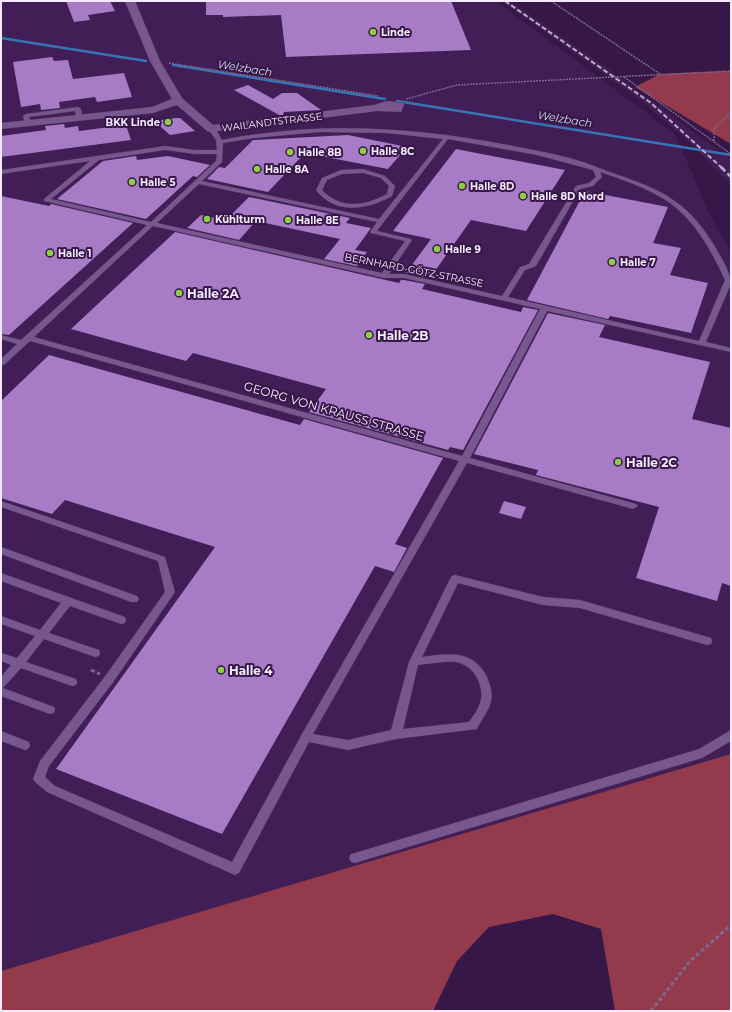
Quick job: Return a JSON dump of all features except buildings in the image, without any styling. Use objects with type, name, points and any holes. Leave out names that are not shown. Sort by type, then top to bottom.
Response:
[{"type":"street","name":"WAILANDTSTRASSE","points":[[130,1],[155,61],[178,100],[211,129],[377,108],[381,105],[393,103]]},
{"type":"street","points":[[1,126],[152,110],[172,104],[178,100]]},
{"type":"lane","points":[[1,363],[220,162],[221,142],[219,136],[211,129]]},
{"type":"lane","points":[[221,142],[244,137],[281,133],[344,130],[384,131],[447,137],[507,147],[575,161],[638,184],[674,203],[698,226],[730,282],[702,343]]},
{"type":"lane","points":[[384,276],[409,240],[373,232],[447,137]]},
{"type":"lane","points":[[1,172],[165,148],[195,152],[220,152]]},
{"type":"lane","name":"BERNHARD-GÖTZ-STRASSE","points":[[98,158],[46,200],[384,276],[404,276],[505,297],[731,350]]},
{"type":"lane","points":[[505,297],[522,268],[532,266],[578,186],[591,185],[599,177],[596,168]]},
{"type":"lane","points":[[363,171],[383,177],[392,186],[390,195],[379,202],[360,206],[340,205],[326,199],[319,190],[324,179],[341,172],[363,171]]},
{"type":"lane","points":[[198,182],[381,221]]},
{"type":"lane","points":[[1,504],[162,559],[170,592],[110,678],[44,764],[39,779],[51,789],[235,869],[306,737],[464,460],[545,307]]},
{"type":"lane","name":"GEORG VON KRAUSS STRASSE","points":[[1,337],[26,340],[633,506]]},
{"type":"lane","points":[[1,550],[134,599]]},
{"type":"lane","points":[[1,577],[121,620]]},
{"type":"lane","points":[[396,734],[414,662],[455,579],[543,601],[580,604],[707,641]]},
{"type":"lane","points":[[1,685],[68,602]]},
{"type":"lane","points":[[1,620],[95,653]]},
{"type":"lane","points":[[1,657],[72,682]]},
{"type":"lane","points":[[306,737],[348,745],[396,734],[472,726],[486,701],[485,684],[479,671],[461,659],[437,658],[414,662]]},
{"type":"lane","points":[[1,692],[50,710]]},
{"type":"lane","points":[[355,858],[702,753],[731,735]]},
{"type":"lane","points":[[1,736],[25,745]]},
{"type":"path","points":[[551,1],[660,74]]},
{"type":"path","points":[[155,61],[260,76],[386,98],[393,103]]},
{"type":"path","points":[[406,99],[457,85],[731,71]]},
{"type":"path","points":[[624,77],[731,154]]},
{"type":"path","points":[[714,141],[714,128],[731,113]]},
{"type":"path","points":[[91,670],[96,672]]},
{"type":"path","points":[[651,1011],[690,960],[731,925]]},
{"type":"shaded area","points":[[1,1],[496,1],[675,134],[710,215],[731,253],[731,754],[1,971]]},
{"type":"shaded area","points":[[501,1],[510,1],[606,67],[730,159],[731,186],[691,144],[642,101]]},
{"type":"shaded area","points":[[731,71],[731,144],[635,87],[660,74]]},
{"type":"shaded area","points":[[731,754],[731,1011],[615,1011],[601,929],[553,914],[489,927],[457,961],[433,1011],[1,1011],[1,971]]},
{"type":"waterway","name":"Welzbach","points":[[1,38],[146,61]]},
{"type":"waterway","name":"Welzbach","points":[[173,65],[385,99]]},
{"type":"waterway","name":"Welzbach","points":[[397,101],[731,155]]},
{"type":"railway","points":[[505,1],[651,103],[722,168]]},
{"type":"railway","points":[[722,168],[731,177]]},
{"type":"place","name":"Linde","points":[[373,32]]},
{"type":"place","name":"BKK Linde","points":[[168,122]]},
{"type":"place","name":"Halle 8C","points":[[363,151]]},
{"type":"place","name":"Halle 8B","points":[[290,152]]},
{"type":"place","name":"Halle 8A","points":[[257,169]]},
{"type":"place","name":"Halle 5","points":[[132,182]]},
{"type":"place","name":"Halle 8D","points":[[462,186]]},
{"type":"place","name":"Halle 8D Nord","points":[[523,196]]},
{"type":"place","name":"Kühlturm","points":[[207,219]]},
{"type":"place","name":"Halle 8E","points":[[288,220]]},
{"type":"place","name":"Halle 9","points":[[437,249]]},
{"type":"place","name":"Halle 1","points":[[50,253]]},
{"type":"place","name":"Halle 7","points":[[612,262]]},
{"type":"place","name":"Halle 2A","points":[[179,293]]},
{"type":"place","name":"Halle 2B","points":[[369,335]]},
{"type":"place","name":"Halle 2C","points":[[618,462]]},
{"type":"place","name":"Halle 4","points":[[221,670]]}]
